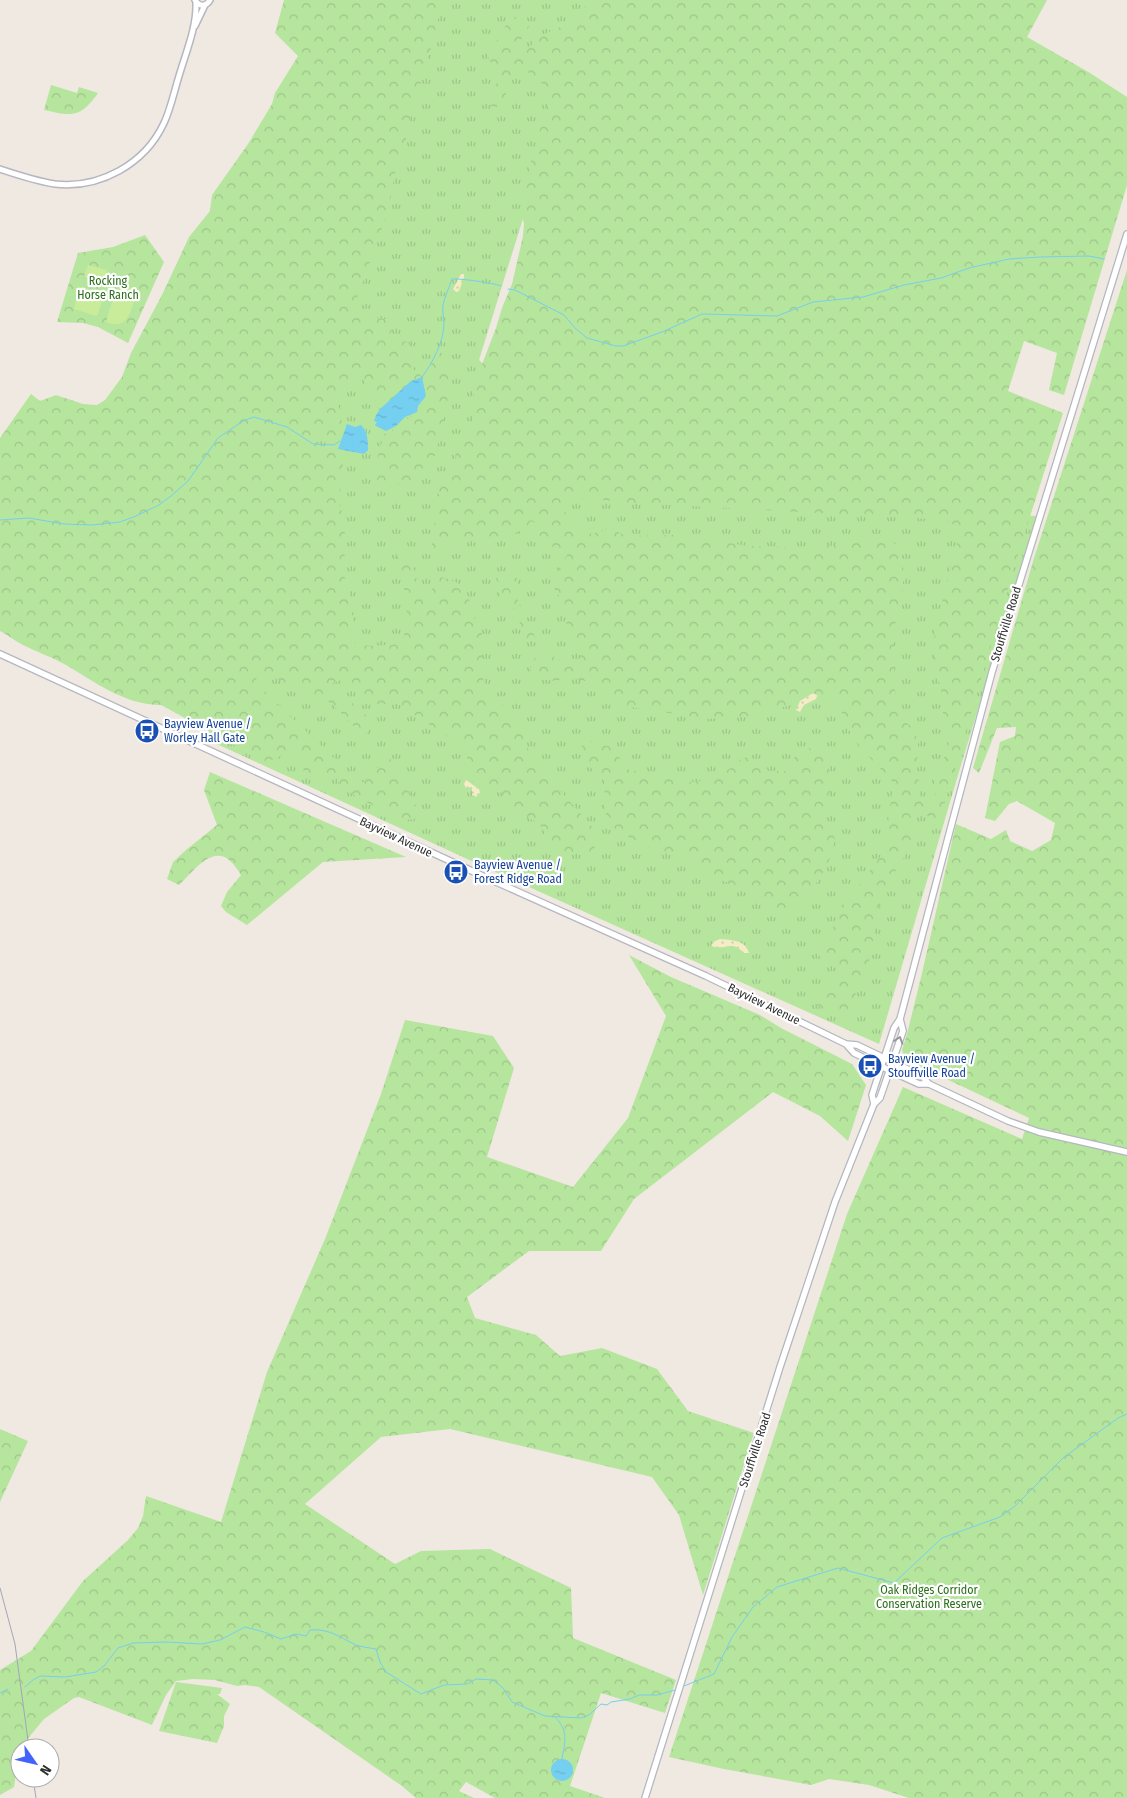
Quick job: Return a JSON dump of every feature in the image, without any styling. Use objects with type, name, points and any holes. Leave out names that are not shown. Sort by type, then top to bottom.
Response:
[{"type":"main road","name":"Stouffville Road","points":[[874,1104],[872,1095],[894,1028],[900,1019],[992,672],[1127,234]]},
{"type":"main road","name":"Bayview Avenue","points":[[0,654],[485,878],[706,976],[846,1044],[857,1045],[922,1076],[929,1084],[1008,1121],[1039,1132],[1127,1152]]},
{"type":"main road","name":"Stouffville Road","points":[[645,1798],[789,1340],[835,1202],[874,1104],[880,1098],[892,1062],[902,1031],[900,1019]]},
{"type":"main road","name":"Bayview Avenue","points":[[846,1044],[854,1053],[889,1071],[919,1084],[929,1084]]},
{"type":"street","points":[[0,169],[48,182],[72,184],[104,178],[131,163],[151,145],[164,123],[192,31],[205,5],[210,0]]},
{"type":"street","points":[[195,1],[200,5],[205,5]]},
{"type":"street","points":[[192,31],[195,1]]},
{"type":"green space","points":[[284,0],[443,0],[410,118],[404,149],[396,169],[388,211],[352,312],[353,315],[398,321],[388,337],[411,343],[409,359],[411,366],[423,377],[433,361],[436,348],[441,352],[451,378],[435,456],[409,482],[382,486],[374,477],[384,434],[393,431],[407,419],[418,414],[418,408],[424,404],[424,395],[380,412],[362,377],[336,391],[344,430],[338,442],[324,433],[315,437],[323,450],[344,453],[339,503],[344,519],[344,575],[354,616],[351,641],[367,646],[390,645],[396,644],[403,638],[407,616],[406,602],[396,554],[410,556],[423,601],[441,577],[456,582],[468,596],[474,617],[482,634],[482,676],[488,692],[512,713],[536,763],[593,828],[597,841],[593,851],[588,853],[564,851],[554,845],[536,822],[510,813],[501,792],[489,786],[475,786],[465,770],[468,760],[464,748],[447,736],[398,704],[378,704],[368,698],[354,685],[342,680],[333,683],[334,690],[369,718],[369,729],[364,737],[331,703],[262,672],[251,685],[258,685],[361,784],[389,757],[418,810],[415,819],[403,820],[360,799],[341,786],[335,776],[304,778],[301,760],[292,752],[286,750],[277,759],[264,761],[161,705],[148,704],[123,697],[0,631],[0,438],[31,394],[40,401],[56,395],[83,404],[97,405],[105,400],[122,377],[131,353],[163,293],[189,237],[210,211],[212,195],[248,144],[272,104],[275,93],[298,56],[275,33]]},
{"type":"green space","points":[[440,0],[591,0],[479,360],[636,497],[1037,516],[879,1044],[489,869],[206,739],[338,345]]},
{"type":"green space","points":[[590,0],[1047,0],[1027,37],[1090,73],[1127,97],[1127,185],[1064,395],[1049,390],[1057,353],[1024,341],[1008,391],[1063,413],[1020,548],[939,822],[919,814],[914,818],[913,843],[881,898],[869,961],[856,991],[853,1008],[849,1015],[844,1018],[821,1008],[811,1000],[839,975],[838,968],[819,956],[844,906],[885,850],[888,837],[892,781],[860,747],[847,727],[841,711],[840,698],[815,699],[744,717],[708,719],[624,706],[590,682],[570,678],[555,681],[531,678],[532,663],[543,651],[562,661],[572,663],[583,662],[567,628],[564,600],[557,594],[552,584],[570,548],[557,548],[547,544],[540,536],[536,523],[531,521],[516,533],[507,536],[497,538],[456,537],[447,544],[442,555],[432,547],[432,536],[440,496],[433,489],[453,469],[462,435],[469,433],[474,427],[473,420],[476,409],[473,388],[512,284],[523,236],[524,223],[521,213],[532,157],[547,106],[545,87],[534,75],[520,69],[514,70],[503,102],[495,108],[491,106],[491,100],[498,79],[487,54],[500,37],[510,17],[522,18],[530,25],[517,46],[517,53],[523,55],[538,37],[557,28],[570,26]],"holes":[[[569,497],[634,503],[947,520],[954,525],[957,543],[935,624],[934,655],[942,696],[943,715],[951,732],[947,752],[934,778],[936,804],[921,802],[917,768],[918,741],[912,727],[898,717],[895,694],[893,630],[901,606],[904,572],[899,547],[886,537],[871,538],[852,544],[806,548],[748,546],[675,535],[629,536],[619,533],[616,526],[592,534],[571,527],[565,511]]]},
{"type":"green space","points":[[51,85],[77,93],[79,87],[98,93],[80,111],[74,114],[61,114],[44,110]]},
{"type":"green space","name":"Rocking Horse Ranch","points":[[145,235],[164,262],[128,343],[98,327],[83,323],[57,322],[78,253],[113,247]]},
{"type":"green space","points":[[88,265],[107,270],[104,283],[84,277]]},
{"type":"green space","name":"Oak Ridges Corridor Conservation Reserve","points":[[1127,270],[1127,1798],[909,1798],[869,1785],[829,1779],[811,1785],[669,1757],[847,1214],[903,1087],[1022,1139],[1029,1118],[906,1060],[902,1050],[922,973],[956,824],[991,839],[1006,830],[1010,841],[1032,851],[1051,840],[1055,823],[1017,801],[1009,804],[995,821],[985,818],[1000,742],[1015,736],[1016,727],[997,728],[979,773],[973,768],[1034,558]]},
{"type":"green space","points":[[79,288],[103,293],[104,295],[96,316],[74,309]]},
{"type":"green space","points":[[132,288],[135,296],[127,318],[119,324],[106,322],[116,289]]},
{"type":"green space","points":[[513,574],[518,579],[518,602],[535,637],[527,640],[514,609],[500,597],[496,577]]},
{"type":"green space","points":[[582,739],[611,747],[629,770],[654,774],[682,783],[701,781],[720,774],[747,757],[769,771],[785,771],[792,761],[804,750],[809,748],[821,749],[831,776],[826,816],[834,833],[832,853],[822,874],[796,911],[778,914],[761,897],[745,888],[701,874],[680,854],[668,853],[636,842],[611,826],[605,811],[604,780],[594,772],[584,757]]},
{"type":"green space","points":[[210,772],[406,857],[323,862],[247,925],[226,912],[221,906],[227,892],[241,875],[228,859],[214,856],[208,859],[201,863],[179,885],[167,879],[173,862],[217,825],[204,790]]},
{"type":"green space","points":[[629,955],[671,977],[760,1015],[781,1028],[852,1064],[866,1085],[848,1141],[820,1116],[773,1092],[634,1199],[601,1251],[529,1251],[467,1297],[475,1318],[536,1335],[560,1356],[602,1348],[657,1369],[688,1411],[754,1433],[703,1595],[679,1515],[652,1477],[450,1429],[381,1437],[305,1504],[395,1564],[421,1551],[490,1549],[571,1588],[573,1638],[676,1680],[665,1713],[601,1693],[570,1786],[605,1798],[495,1798],[466,1782],[459,1791],[474,1798],[416,1798],[402,1786],[259,1687],[237,1686],[215,1680],[193,1679],[176,1681],[166,1695],[152,1725],[79,1697],[74,1698],[44,1719],[28,1738],[10,1738],[10,1788],[12,1788],[0,1795],[0,1670],[31,1651],[83,1581],[128,1540],[138,1528],[143,1516],[146,1496],[221,1522],[267,1372],[325,1239],[381,1094],[405,1020],[493,1036],[514,1068],[487,1157],[573,1187],[628,1118],[666,1016]]},
{"type":"green space","points":[[0,1429],[28,1441],[0,1502]]},
{"type":"green space","points":[[176,1682],[222,1688],[220,1694],[217,1694],[230,1704],[224,1716],[224,1726],[217,1743],[159,1731]]},
{"type":"sand","points":[[461,274],[464,274],[464,278],[461,281],[459,291],[456,292],[453,289]]},
{"type":"sand","points":[[813,693],[818,696],[816,699],[804,705],[800,712],[796,710],[800,701]]},
{"type":"sand","points":[[466,780],[479,789],[480,793],[477,794],[477,797],[472,795],[472,787],[466,788],[464,784]]},
{"type":"sand","points":[[720,939],[741,943],[745,945],[749,953],[744,953],[732,946],[711,946],[713,942]]},
{"type":"water","points":[[422,377],[426,396],[418,406],[417,412],[405,417],[396,426],[386,431],[376,426],[377,422],[374,421],[380,409],[411,381]]},
{"type":"water","points":[[347,424],[355,427],[361,425],[365,431],[368,440],[368,450],[364,454],[338,449]]},
{"type":"water","points":[[562,1759],[572,1766],[573,1770],[566,1780],[562,1781],[552,1774],[551,1770],[558,1760]]},
{"type":"waterway","points":[[508,289],[515,290],[564,315],[587,338],[616,346],[623,346],[662,332],[702,314],[777,316],[813,302],[863,297],[1009,259],[1089,256],[1104,259]]},
{"type":"waterway","points":[[422,377],[430,366],[440,345],[444,324],[443,305],[452,279],[501,286]]},
{"type":"waterway","points":[[0,520],[29,518],[64,524],[92,525],[120,522],[136,516],[159,505],[171,496],[188,481],[218,438],[243,421],[254,417],[287,427],[313,444],[334,445],[340,441]]},
{"type":"waterway","points":[[684,1686],[714,1674],[732,1637],[753,1607],[777,1587],[838,1568],[894,1583],[942,1538],[1000,1517],[1015,1506],[1063,1458],[1118,1418],[1127,1414]]},
{"type":"waterway","points":[[25,1687],[40,1676],[65,1677],[96,1672],[104,1666],[118,1648],[133,1643],[202,1644],[220,1640],[245,1627],[281,1639],[296,1634],[306,1636],[310,1630],[323,1631],[334,1634],[356,1645],[376,1649],[380,1662],[386,1672],[421,1694],[444,1685],[467,1684],[476,1679],[493,1680],[503,1688],[512,1702],[545,1716],[581,1718],[589,1715],[601,1704],[607,1705],[611,1702],[630,1699],[639,1695],[657,1695],[675,1690]]},
{"type":"waterway","points":[[0,1693],[8,1689]]},
{"type":"waterway","points":[[555,1717],[562,1727],[565,1736],[562,1759]]},
{"type":"railway","points":[[0,1588],[15,1644],[28,1738]]},
{"type":"railway","points":[[34,1788],[36,1798]]},
{"type":"place","name":"Bayview Avenue / Worley Hall Gate","points":[[147,731]]},
{"type":"place","name":"Bayview Avenue / Forest Ridge Road","points":[[456,872]]},
{"type":"place","name":"Bayview Avenue / Stouffville Road","points":[[870,1066]]}]
